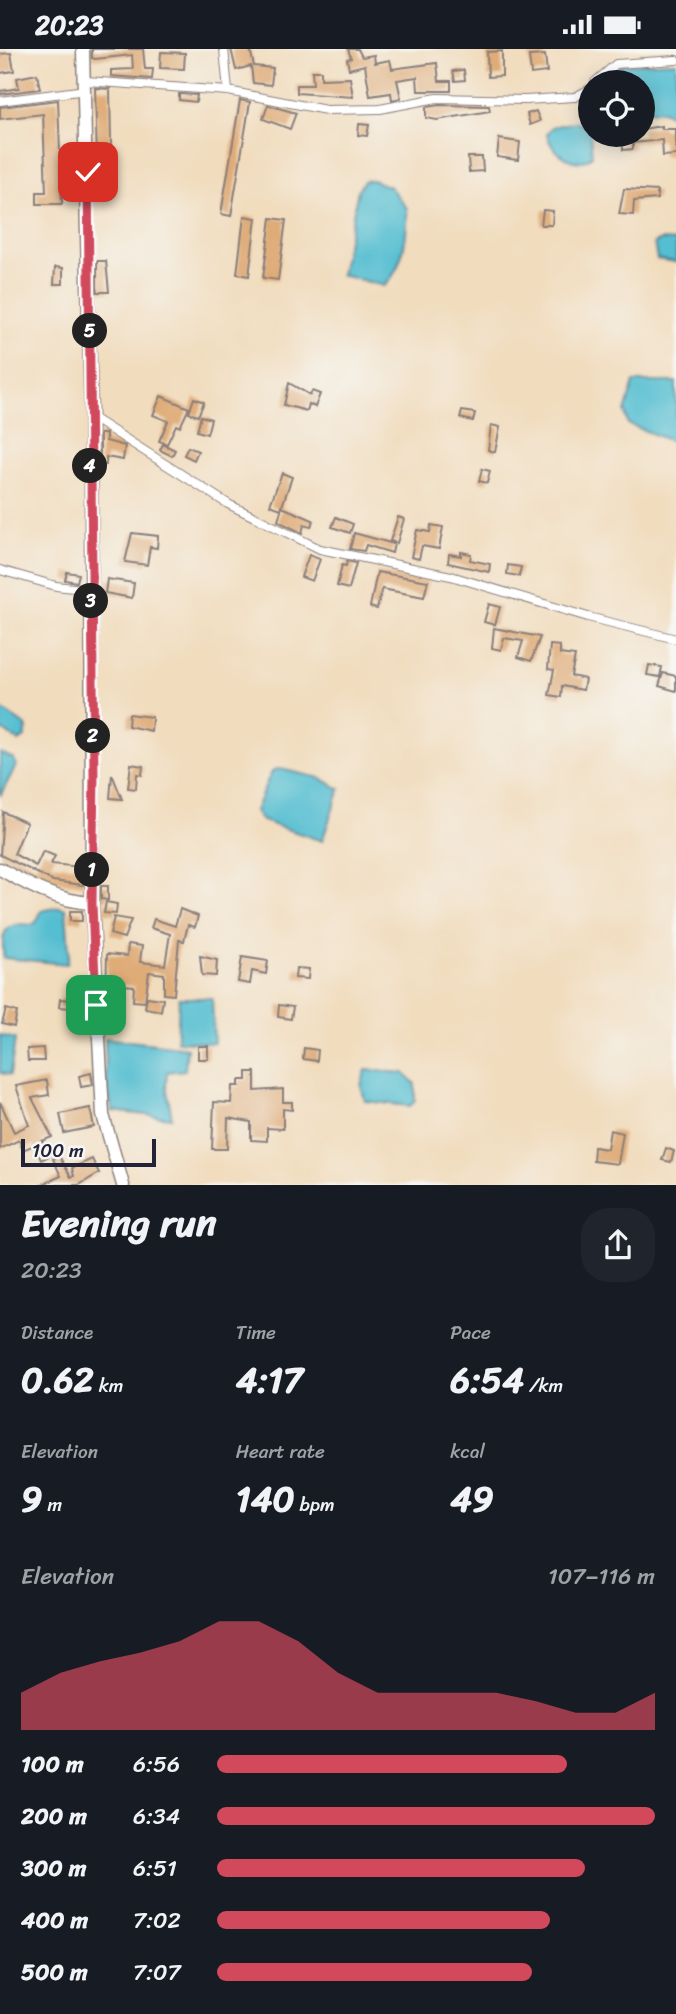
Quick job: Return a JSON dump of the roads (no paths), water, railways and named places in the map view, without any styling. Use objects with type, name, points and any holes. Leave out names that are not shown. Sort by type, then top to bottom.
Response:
[{"type":"main road","points":[[83,49],[86,85],[91,417],[92,903],[103,1115],[122,1185]]},
{"type":"main road","points":[[0,869],[47,894],[74,902],[92,903]]},
{"type":"street","points":[[224,49],[228,91]]},
{"type":"street","points":[[609,70],[616,64],[676,60]]},
{"type":"street","points":[[0,101],[86,85],[228,91],[326,110],[380,109],[437,98],[526,100],[578,95]]},
{"type":"street","points":[[91,417],[228,504],[320,549],[451,576],[589,617],[676,639]]},
{"type":"street","points":[[0,570],[56,586],[91,590]]},
{"type":"water","points":[[676,62],[676,117],[655,111],[655,70],[616,70],[623,64]]},
{"type":"water","points":[[578,123],[578,147],[591,147],[592,156],[579,161],[558,153],[547,134],[552,127]]},
{"type":"water","points":[[373,180],[390,187],[407,208],[400,261],[384,286],[341,275],[358,190],[364,181]]},
{"type":"water","points":[[662,240],[676,241],[676,262],[657,259],[654,243]]},
{"type":"water","points":[[634,382],[676,382],[676,443],[628,424],[625,412]]},
{"type":"water","points":[[0,708],[25,725],[25,737],[19,741],[0,729]]},
{"type":"water","points":[[0,753],[14,759],[16,766],[0,796]]},
{"type":"water","points":[[274,770],[320,778],[340,789],[322,841],[262,821],[255,811],[270,775]]},
{"type":"water","points":[[59,907],[66,909],[69,953],[67,964],[4,958],[3,941],[7,930],[16,925],[32,925],[41,911]]},
{"type":"water","points":[[179,998],[212,998],[214,1043],[177,1041]]},
{"type":"water","points":[[0,1035],[15,1039],[10,1075],[0,1073]]},
{"type":"water","points":[[105,1038],[187,1048],[185,1070],[167,1072],[166,1085],[172,1118],[112,1111],[106,1078]]},
{"type":"water","points":[[366,1070],[404,1073],[415,1084],[415,1101],[410,1106],[365,1101],[361,1085]]}]
